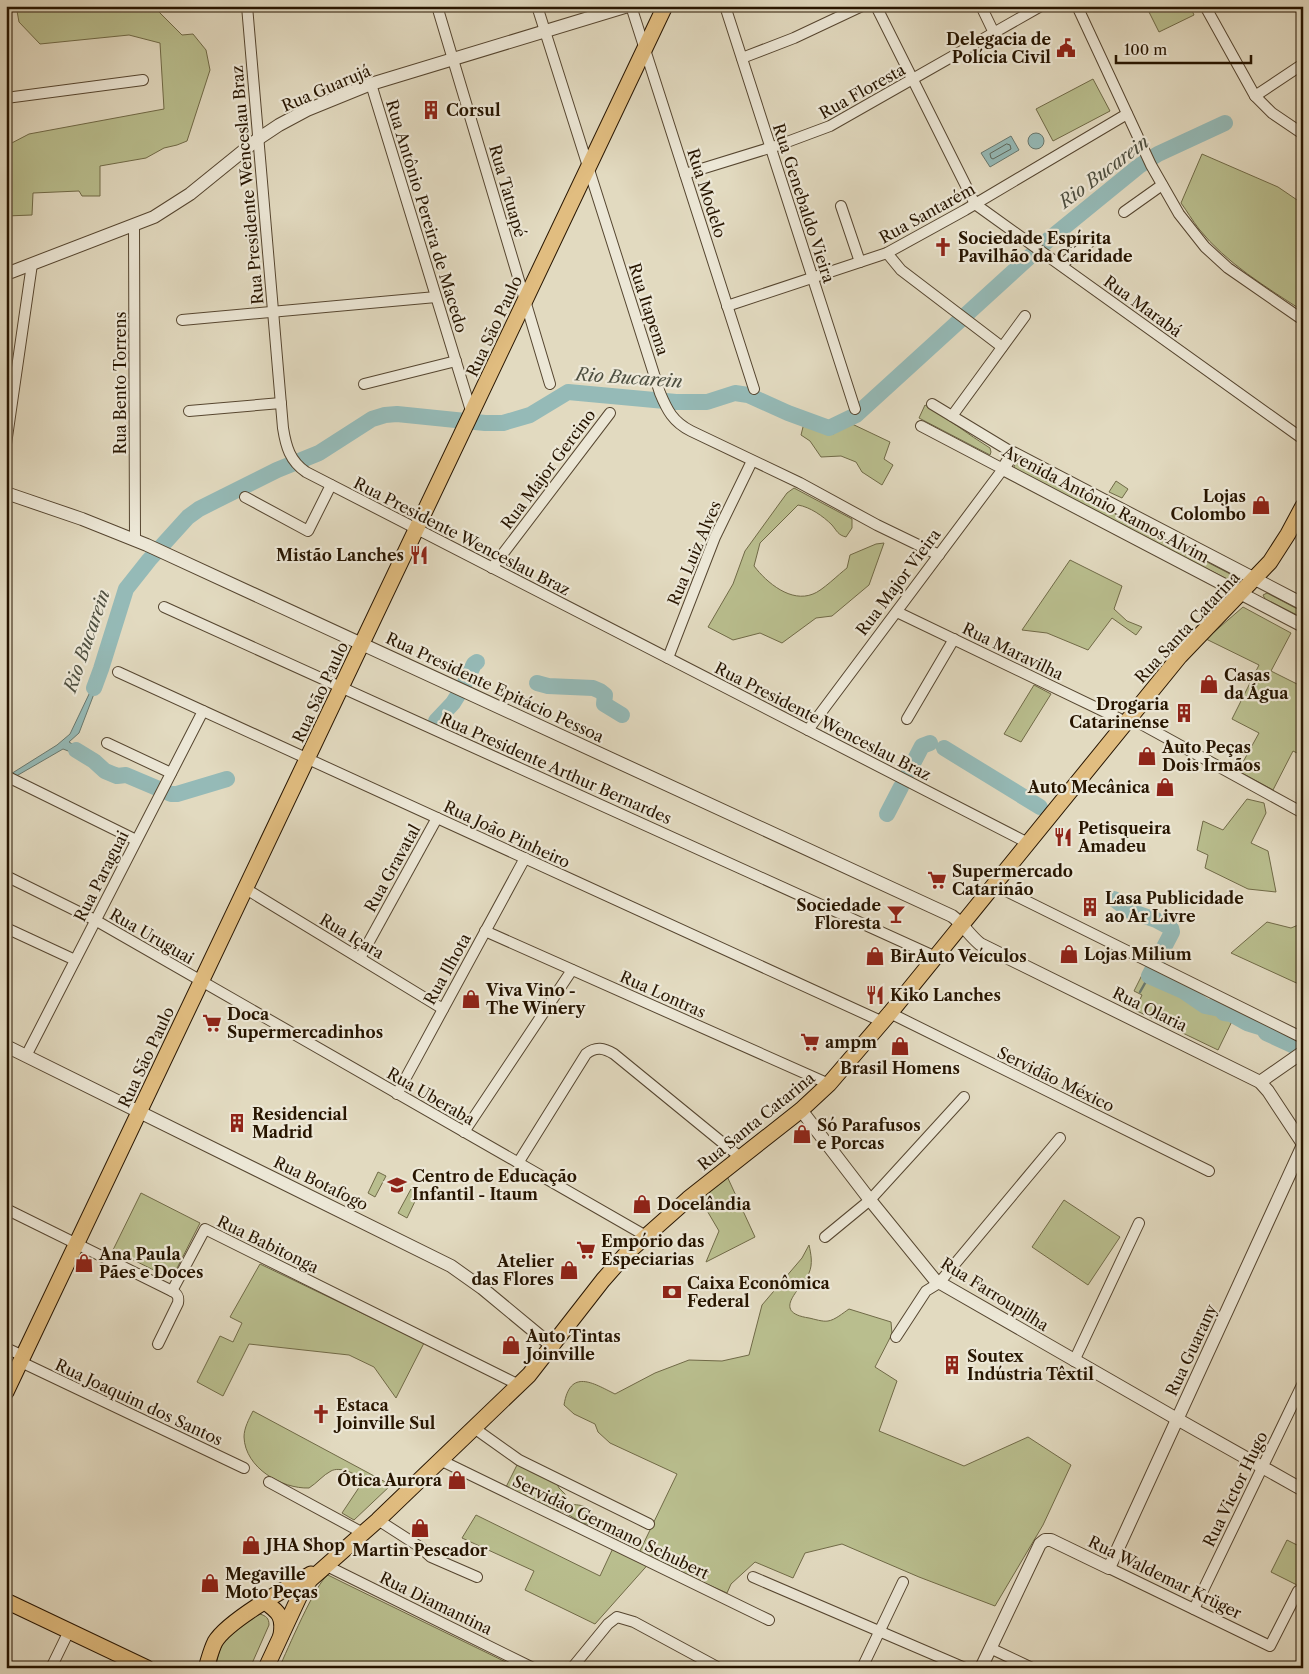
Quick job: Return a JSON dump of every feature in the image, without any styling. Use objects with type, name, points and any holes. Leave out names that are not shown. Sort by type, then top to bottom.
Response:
[{"type":"main road","name":"Rua São Paulo","points":[[6,1392],[666,6]]},
{"type":"main road","name":"Rua Santa Catarina","points":[[266,1668],[310,1580],[378,1520],[529,1375],[612,1270],[646,1236],[688,1198],[801,1110],[829,1084],[886,1018],[1180,656],[1241,594],[1279,550],[1303,506]]},
{"type":"main road","name":"Rua Santa Catarina","points":[[206,1668],[216,1641],[227,1628],[264,1602],[325,1565]]},
{"type":"main road","points":[[6,1602],[148,1668]]},
{"type":"main road","points":[[264,1602],[282,1618],[281,1636]]},
{"type":"street","name":"Rua Presidente Wenceslau Braz","points":[[247,6],[281,403],[285,440],[294,462],[306,472],[331,485],[1028,843]]},
{"type":"street","name":"Rua Tatuapé","points":[[438,6],[550,384]]},
{"type":"street","name":"Rua Itapema","points":[[538,6],[588,168],[666,408],[677,423],[684,427],[800,483],[877,525],[939,555]]},
{"type":"street","name":"Rua Guarujá","points":[[6,274],[134,225],[174,206],[258,139],[307,110],[372,84],[629,6]]},
{"type":"street","name":"Rua Modelo","points":[[629,6],[645,50],[754,389]]},
{"type":"street","name":"Rua Genebaldo Vieira","points":[[725,6],[855,409]]},
{"type":"street","points":[[742,58],[794,38],[862,6]]},
{"type":"street","name":"Rua Marabá","points":[[876,6],[975,204],[1303,439]]},
{"type":"street","points":[[981,6],[994,33]]},
{"type":"street","name":"Rua Floresta","points":[[685,174],[830,126],[1041,6]]},
{"type":"street","points":[[1077,6],[1151,165],[1187,225],[1215,257],[1248,283],[1303,320]]},
{"type":"street","points":[[1205,6],[1255,96],[1272,113],[1303,134]]},
{"type":"street","points":[[1255,96],[1303,64]]},
{"type":"street","points":[[6,98],[143,80]]},
{"type":"street","name":"Rua Antônio Pereira de Macedo","points":[[372,84],[456,362],[469,420]]},
{"type":"street","name":"Rua Santarém","points":[[727,306],[887,253],[975,204],[1127,114]]},
{"type":"street","points":[[1124,212],[1162,185]]},
{"type":"street","points":[[841,206],[860,262]]},
{"type":"street","name":"Rua Bento Torrens","points":[[134,225],[135,540]]},
{"type":"street","points":[[1061,265],[1091,241]]},
{"type":"street","points":[[887,253],[901,270],[1002,347]]},
{"type":"street","points":[[6,444],[32,264]]},
{"type":"street","points":[[182,320],[436,297]]},
{"type":"street","points":[[952,416],[1024,316]]},
{"type":"street","points":[[364,384],[456,362]]},
{"type":"street","points":[[189,411],[281,403]]},
{"type":"street","name":"Avenida Antônio Ramos Alvim","points":[[932,404],[1013,453],[1303,604]]},
{"type":"street","name":"Rua Major Gercino","points":[[492,568],[610,413]]},
{"type":"street","name":"Avenida Antônio Ramos Alvim","points":[[921,426],[1303,626]]},
{"type":"street","name":"Rua Major Vieira","points":[[808,730],[1004,469],[1013,453]]},
{"type":"street","name":"Rua Luiz Alves","points":[[668,658],[715,537],[752,461]]},
{"type":"street","points":[[245,497],[308,531],[331,485]]},
{"type":"street","name":"Rua Presidente Epitácio Pessoa","points":[[6,493],[82,519],[147,545],[952,916],[962,925]]},
{"type":"street","name":"Rua Presidente Arthur Bernardes","points":[[164,607],[936,957]]},
{"type":"street","name":"Rua Maravilha","points":[[896,612],[1126,722],[1135,722],[1303,813]]},
{"type":"street","points":[[907,719],[954,640]]},
{"type":"street","name":"Rua João Pinheiro","points":[[118,672],[525,858],[886,1018]]},
{"type":"street","name":"Rua Paraguai","points":[[26,1056],[202,711]]},
{"type":"street","points":[[106,743],[171,773]]},
{"type":"street","points":[[6,776],[136,840]]},
{"type":"street","name":"Rua Gravatal","points":[[360,958],[437,818]]},
{"type":"street","name":"Rua Ilhota","points":[[397,1094],[525,858]]},
{"type":"street","name":"Rua Uruguai","points":[[6,876],[95,920],[201,982]]},
{"type":"street","points":[[994,885],[1303,1038]]},
{"type":"street","name":"Rua Içara","points":[[246,889],[443,1009]]},
{"type":"street","name":"Rua Olaria","points":[[962,925],[970,936],[980,944],[1260,1082],[1303,1145]]},
{"type":"street","points":[[6,928],[75,960]]},
{"type":"street","name":"Rua Lontras","points":[[485,931],[829,1084]]},
{"type":"street","points":[[464,1132],[572,970]]},
{"type":"street","name":"Rua Uberaba","points":[[201,982],[646,1236]]},
{"type":"street","name":"Servidão México","points":[[886,1018],[1209,1171]]},
{"type":"street","name":"Rua Botafogo","points":[[6,1046],[450,1266],[482,1288],[552,1346]]},
{"type":"street","points":[[518,1163],[586,1054],[596,1048],[602,1048],[614,1054],[740,1156]]},
{"type":"street","points":[[1260,1082],[1302,1053]]},
{"type":"street","points":[[825,1237],[870,1200],[964,1097]]},
{"type":"street","name":"Rua Farroupilha","points":[[801,1110],[870,1200],[930,1275],[939,1283],[1303,1490]]},
{"type":"street","points":[[896,1337],[926,1291],[939,1283],[1060,1138]]},
{"type":"street","name":"Rua Guarany","points":[[1109,1568],[1303,1145]]},
{"type":"street","points":[[6,1209],[177,1294],[179,1298],[178,1303],[158,1344]]},
{"type":"street","points":[[1074,1361],[1139,1223]]},
{"type":"street","name":"Rua Babitonga","points":[[172,1291],[205,1230],[519,1384]]},
{"type":"street","name":"Rua Joaquim dos Santos","points":[[6,1348],[22,1359],[244,1468]]},
{"type":"street","name":"Rua Victor Hugo","points":[[1194,1609],[1303,1383]]},
{"type":"street","points":[[474,1428],[518,1460],[649,1524]]},
{"type":"street","name":"Servidão Germano Schubert","points":[[440,1460],[769,1620]]},
{"type":"street","points":[[269,1482],[363,1533]]},
{"type":"street","points":[[378,1520],[431,1557],[477,1577]]},
{"type":"street","name":"Rua Waldemar Krüger","points":[[990,1648],[1036,1548],[1044,1540],[1051,1540],[1270,1646],[1298,1591]]},
{"type":"street","name":"Rua Diamantina","points":[[325,1565],[533,1668]]},
{"type":"street","points":[[753,1577],[965,1668]]},
{"type":"street","points":[[862,1668],[903,1582]]},
{"type":"street","points":[[572,1668],[608,1624],[617,1617],[634,1622],[719,1668]]},
{"type":"street","points":[[51,1668],[69,1631]]},
{"type":"street","points":[[981,1668],[990,1648],[1032,1668]]},
{"type":"green space","points":[[55,6],[153,6],[182,35],[193,34],[206,50],[210,70],[187,141],[164,148],[146,158],[100,166],[100,196],[82,196],[79,191],[33,193],[32,215],[6,216],[6,146],[29,134],[164,109],[160,43],[129,35],[40,44],[19,22],[17,11]]},
{"type":"green space","points":[[1146,6],[1190,6],[1194,15],[1159,32]]},
{"type":"green space","points":[[1093,79],[1110,111],[1053,141],[1036,109]]},
{"type":"green space","points":[[1202,154],[1278,187],[1303,204],[1303,311],[1247,274],[1221,253],[1199,229],[1181,203]]},
{"type":"green space","points":[[925,405],[990,448],[990,455],[919,418]]},
{"type":"green space","points":[[804,423],[833,434],[850,423],[890,442],[884,459],[893,465],[882,485],[862,472],[856,462],[841,456],[821,457],[810,441],[801,435]]},
{"type":"green space","points":[[1015,463],[1230,574],[1231,578],[1227,579],[1015,469]]},
{"type":"green space","points":[[1116,481],[1128,489],[1122,498],[1109,492]]},
{"type":"green space","points":[[794,488],[852,519],[852,528],[846,537],[843,536],[820,515],[798,505],[760,543],[754,566],[780,590],[796,596],[805,596],[821,590],[847,568],[850,555],[876,544],[884,543],[869,585],[832,616],[816,618],[782,643],[760,633],[733,640],[708,627],[733,584],[745,551],[787,493]]},
{"type":"green space","points":[[1070,560],[1122,586],[1114,609],[1127,621],[1142,627],[1136,635],[1112,618],[1088,650],[1047,633],[1022,630]]},
{"type":"green space","points":[[1267,593],[1303,612],[1303,618],[1265,599],[1263,595]]},
{"type":"green space","points":[[1243,607],[1291,633],[1271,671],[1303,687],[1303,756],[1293,751],[1273,790],[1238,771],[1259,733],[1232,719],[1259,665],[1206,639]]},
{"type":"green space","points":[[1034,685],[1051,694],[1021,742],[1004,734]]},
{"type":"green space","points":[[1247,799],[1264,803],[1266,813],[1251,843],[1268,851],[1276,892],[1248,889],[1205,868],[1208,855],[1197,850],[1203,821],[1223,830]]},
{"type":"green space","points":[[1267,922],[1291,928],[1303,923],[1303,986],[1231,953]]},
{"type":"green space","points":[[1145,969],[1236,1013],[1218,1050],[1135,1010],[1142,995],[1134,991]]},
{"type":"green space","points":[[378,1172],[386,1176],[375,1197],[368,1193]]},
{"type":"green space","points":[[726,1174],[755,1237],[706,1262],[719,1231],[699,1197]]},
{"type":"green space","points":[[411,1189],[419,1193],[407,1218],[398,1213]]},
{"type":"green space","points":[[141,1193],[200,1223],[173,1276],[170,1278],[113,1250]]},
{"type":"green space","points":[[1064,1200],[1120,1237],[1088,1285],[1032,1247]]},
{"type":"green space","points":[[809,1245],[810,1270],[792,1299],[791,1311],[797,1315],[826,1321],[836,1318],[849,1309],[891,1322],[892,1334],[875,1367],[897,1381],[879,1431],[964,1466],[1028,1437],[1071,1465],[1043,1525],[995,1606],[919,1577],[842,1544],[805,1553],[793,1578],[755,1562],[731,1584],[727,1593],[652,1560],[595,1624],[525,1590],[534,1571],[462,1538],[476,1515],[600,1576],[614,1546],[637,1557],[677,1474],[610,1443],[598,1432],[595,1424],[574,1414],[564,1405],[567,1393],[571,1386],[577,1382],[584,1382],[599,1386],[615,1394],[655,1373],[689,1360],[722,1361],[749,1355],[762,1305],[802,1258]]},
{"type":"green space","points":[[260,1264],[424,1343],[396,1398],[374,1367],[349,1355],[249,1344],[223,1396],[197,1382],[220,1336],[233,1342],[242,1323],[230,1317]]},
{"type":"green space","points":[[253,1411],[391,1485],[354,1520],[342,1513],[364,1480],[357,1475],[339,1469],[331,1471],[309,1488],[288,1485],[267,1475],[251,1458],[246,1448],[245,1430]]},
{"type":"green space","points":[[518,1463],[555,1480],[565,1494],[565,1501],[567,1503],[587,1507],[594,1518],[601,1519],[591,1525],[582,1523],[564,1512],[553,1510],[506,1487]]},
{"type":"green space","points":[[1287,1540],[1303,1548],[1303,1588],[1271,1572]]},
{"type":"green space","points":[[328,1575],[518,1668],[279,1668],[309,1603],[316,1590]]},
{"type":"green space","points":[[260,1614],[267,1618],[269,1625],[250,1668],[216,1668],[220,1649],[228,1637],[239,1627]]},
{"type":"water","points":[[1033,133],[1039,133],[1044,138],[1042,147],[1033,149],[1028,144],[1028,138]]},
{"type":"water","points":[[1011,136],[1019,150],[990,167],[981,153]]},
{"type":"water","points":[[101,669],[102,673],[79,733],[69,742],[81,749],[94,761],[63,749],[6,782],[6,777],[57,745],[70,734]]},
{"type":"waterway","name":"Rio Bucarein","points":[[94,688],[126,589],[188,517],[199,509],[277,470],[319,453],[372,419],[397,414],[485,423],[503,423],[530,415],[568,392],[676,402],[707,402],[735,393],[748,395],[788,413],[829,428],[856,415],[1047,241],[1139,166],[1158,154],[1225,123]]},
{"type":"waterway","points":[[464,685],[474,664],[477,662]]},
{"type":"waterway","points":[[537,683],[548,686],[593,688],[605,695],[604,704],[622,715]]},
{"type":"waterway","points":[[436,721],[458,695]]},
{"type":"waterway","points":[[909,771],[922,746],[930,743]]},
{"type":"waterway","points":[[944,748],[1040,807]]},
{"type":"waterway","points":[[76,750],[94,761],[105,771],[117,776],[126,775],[171,794],[177,794],[227,779]]},
{"type":"waterway","points":[[887,814],[901,787]]},
{"type":"waterway","points":[[1114,899],[1130,911],[1156,920],[1171,928],[1172,932],[1149,976],[1183,991],[1205,1006],[1220,1009],[1224,1013],[1231,1014],[1247,1023],[1263,1028],[1266,1033],[1303,1050]]},
{"type":"waterway","points":[[1140,992],[1149,976]]},
{"type":"place","name":"Delegacia de Polícia Civil","points":[[1066,48]]},
{"type":"place","name":"Corsul","points":[[431,110]]},
{"type":"place","name":"Sociedade Espírita Pavilhão da Caridade","points":[[943,247]]},
{"type":"place","name":"Lojas Colombo","points":[[1261,505]]},
{"type":"place","name":"Mistão Lanches","points":[[419,555]]},
{"type":"place","name":"Casas da Água","points":[[1209,684]]},
{"type":"place","name":"Drogaria Catarinense","points":[[1184,713]]},
{"type":"place","name":"Auto Peças Dois Irmãos","points":[[1147,756]]},
{"type":"place","name":"Auto Mecânica","points":[[1165,787]]},
{"type":"place","name":"Petisqueira Amadeu","points":[[1063,837]]},
{"type":"place","name":"Supermercado Catarinão","points":[[937,880]]},
{"type":"place","name":"Lasa Publicidade ao Ar Livre","points":[[1090,907]]},
{"type":"place","name":"Sociedade Floresta","points":[[896,914]]},
{"type":"place","name":"Lojas Milium","points":[[1069,954]]},
{"type":"place","name":"BirAuto Veículos","points":[[875,956]]},
{"type":"place","name":"Kiko Lanches","points":[[875,995]]},
{"type":"place","name":"Viva Vino - The Winery","points":[[471,999]]},
{"type":"place","name":"Doca Supermercadinhos","points":[[212,1023]]},
{"type":"place","name":"ampm","points":[[810,1042]]},
{"type":"place","name":"Brasil Homens","points":[[900,1046]]},
{"type":"place","name":"Residencial Madrid","points":[[237,1123]]},
{"type":"place","name":"Só Parafusos e Porcas","points":[[802,1134]]},
{"type":"place","name":"Centro de Educação Infantil - Itaum","points":[[397,1185]]},
{"type":"place","name":"Docelândia","points":[[642,1204]]},
{"type":"place","name":"Empório das Especiarias","points":[[586,1250]]},
{"type":"place","name":"Ana Paula Pães e Doces","points":[[84,1263]]},
{"type":"place","name":"Atelier das Flores","points":[[569,1270]]},
{"type":"place","name":"Caixa Econômica Federal","points":[[672,1292]]},
{"type":"place","name":"Auto Tintas Joinville","points":[[511,1345]]},
{"type":"place","name":"Soutex Indústria Têxtil","points":[[952,1365]]},
{"type":"place","name":"Estaca Joinville Sul","points":[[321,1414]]},
{"type":"place","name":"Ótica Aurora","points":[[457,1480]]},
{"type":"place","name":"Martin Pescador","points":[[420,1528]]},
{"type":"place","name":"JHA Shop","points":[[251,1545]]},
{"type":"place","name":"Megaville Moto Peças","points":[[210,1583]]}]
